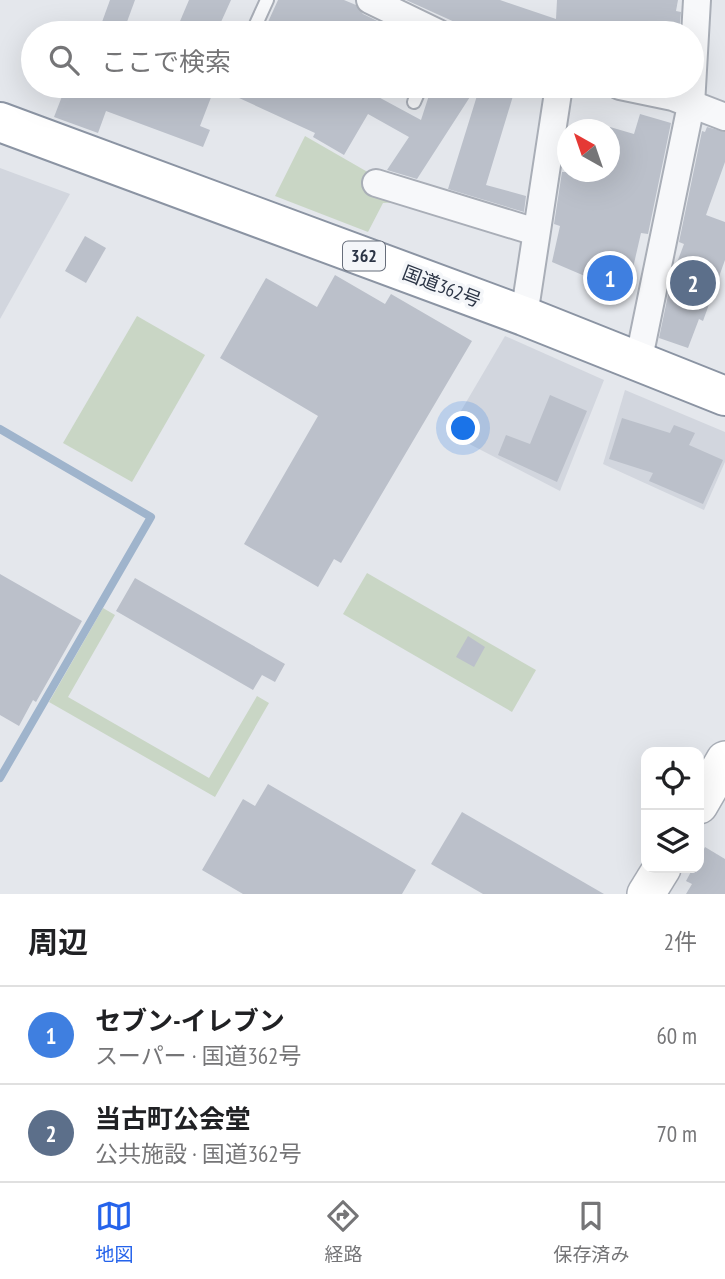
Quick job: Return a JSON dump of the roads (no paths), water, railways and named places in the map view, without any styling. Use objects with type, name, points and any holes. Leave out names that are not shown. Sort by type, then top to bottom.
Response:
[{"type":"highway","name":"国道362号","points":[[0,122],[524,316],[725,396]]},
{"type":"main road","points":[[704,796],[725,760]]},
{"type":"main road","points":[[646,894],[659,873]]},
{"type":"street","points":[[370,0],[399,6],[421,21]]},
{"type":"street","points":[[696,21],[697,0]]},
{"type":"street","points":[[524,316],[557,98]]},
{"type":"street","points":[[676,98],[725,117]]},
{"type":"street","points":[[638,363],[691,98]]},
{"type":"street","points":[[376,183],[536,232]]},
{"type":"lane","points":[[257,21],[267,0]]},
{"type":"lane","points":[[414,102],[416,98]]},
{"type":"waterway","points":[[0,429],[151,517],[0,778]]},
{"type":"place","name":"セブン-イレブン","points":[[610,278]]},
{"type":"place","name":"当古町公会堂","points":[[693,283]]}]
